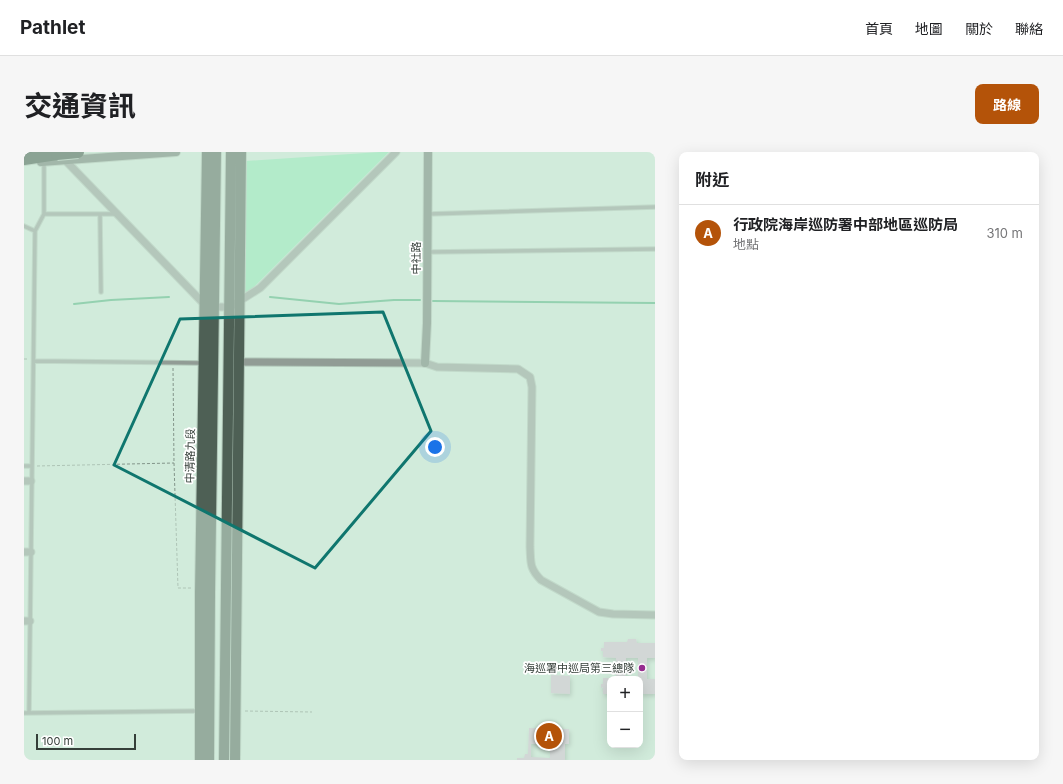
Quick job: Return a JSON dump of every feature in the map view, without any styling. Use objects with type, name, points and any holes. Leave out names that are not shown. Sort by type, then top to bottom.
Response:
[{"type":"highway","points":[[24,159],[78,152]]},
{"type":"main road","name":"中清路九段","points":[[206,152],[210,306],[209,760]]},
{"type":"main road","name":"中清路九段","points":[[200,760],[200,588],[203,363],[210,306],[216,152]]},
{"type":"main road","points":[[224,760],[231,152]]},
{"type":"main road","points":[[235,760],[241,152]]},
{"type":"street","points":[[24,164],[44,162],[65,156],[176,152]]},
{"type":"street","points":[[65,156],[118,214],[210,306],[230,307],[260,288],[396,152]]},
{"type":"street","name":"中社路","points":[[425,363],[427,323],[428,152]]},
{"type":"street","points":[[238,362],[425,363],[437,367],[518,369],[530,377],[532,387],[530,552],[534,572],[541,580],[599,612],[613,614],[655,615]]},
{"type":"lane","points":[[29,713],[27,621],[28,481],[32,466],[35,231],[44,214],[44,162]]},
{"type":"lane","points":[[427,214],[655,207]]},
{"type":"lane","points":[[44,214],[118,214]]},
{"type":"lane","points":[[100,214],[101,292]]},
{"type":"lane","points":[[24,226],[35,231]]},
{"type":"lane","points":[[427,252],[655,249]]},
{"type":"lane","points":[[34,361],[203,363]]},
{"type":"lane","points":[[24,466],[32,466]]},
{"type":"lane","points":[[24,713],[201,711]]},
{"type":"path","points":[[173,362],[174,463],[178,588],[200,588]]},
{"type":"path","points":[[32,466],[174,463]]},
{"type":"path","points":[[235,711],[312,712]]},
{"type":"highlighted area","points":[[383,312],[431,431],[315,568],[114,465],[180,319]]},
{"type":"green space","points":[[389,152],[244,297],[245,161]]},
{"type":"building","name":"海巡署中巡局第三總隊","points":[[628,639],[636,639],[637,643],[655,643],[655,658],[647,658],[647,679],[655,679],[655,694],[643,694],[643,676],[638,676],[638,658],[626,658],[625,676],[616,676],[616,658],[603,657],[603,651],[601,651],[601,648],[604,648],[604,642],[627,642]]},
{"type":"building","points":[[551,675],[570,676],[570,694],[551,693]]},
{"type":"building","points":[[603,678],[607,678],[607,694],[603,694],[603,687],[601,688],[601,684],[603,684]]},
{"type":"building","points":[[556,726],[559,726],[559,729],[569,729],[569,744],[565,744],[565,760],[517,760],[517,758],[524,758],[525,754],[528,754],[529,728],[556,729]],"holes":[[[531,744],[550,744],[550,758],[531,757]]]},
{"type":"waterway","points":[[74,304],[111,300],[169,297]]},
{"type":"waterway","points":[[270,297],[339,304],[394,300],[420,300]]},
{"type":"waterway","points":[[433,301],[655,303]]},
{"type":"place","name":"海巡署中巡局第三總隊","points":[[642,668]]},
{"type":"place","name":"行政院海岸巡防署中部地區巡防局","points":[[549,736]]}]
